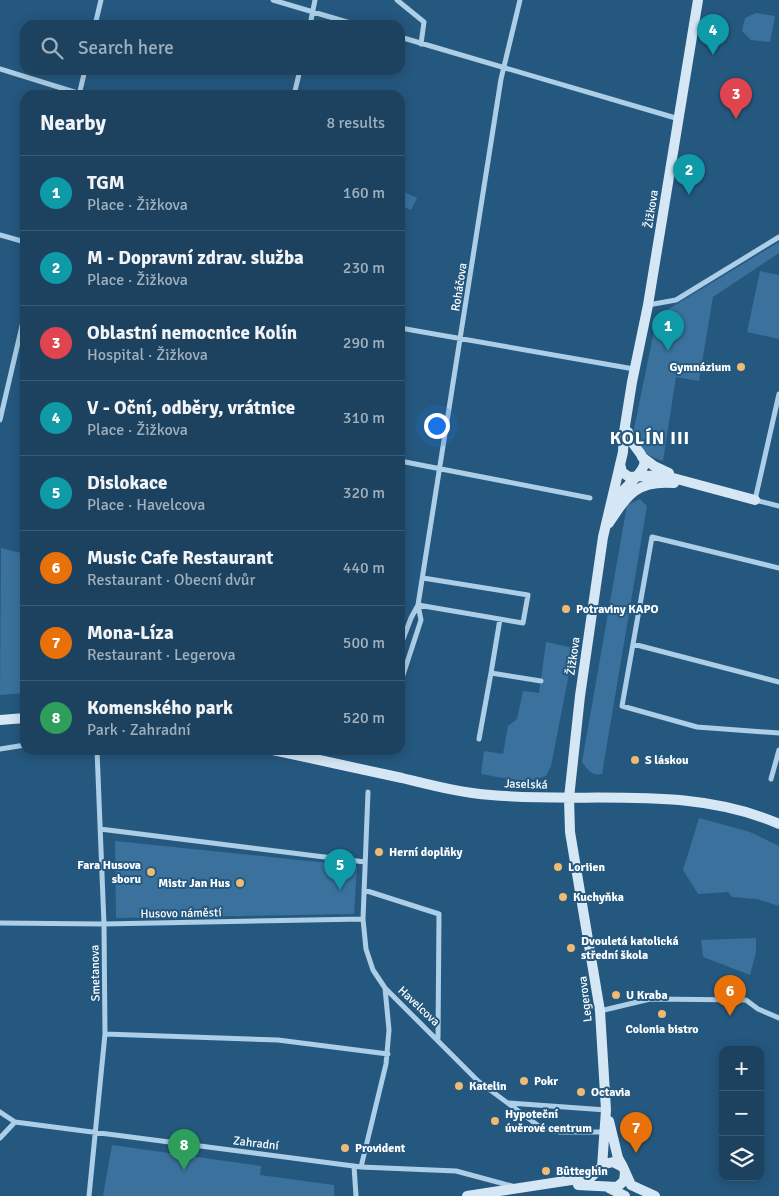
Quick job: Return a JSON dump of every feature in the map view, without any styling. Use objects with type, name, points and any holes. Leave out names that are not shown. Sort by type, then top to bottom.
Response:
[{"type":"street","points":[[96,20],[101,0]]},
{"type":"street","points":[[273,0],[340,20]]},
{"type":"street","points":[[311,20],[315,0]]},
{"type":"street","points":[[397,0],[424,22],[421,44]]},
{"type":"street","name":"Roháčova","points":[[405,634],[418,605],[423,578],[504,68],[520,0]]},
{"type":"street","name":"Žižkova","points":[[569,798],[580,696],[607,524],[624,449],[626,421],[634,370],[648,305],[698,0]]},
{"type":"street","points":[[405,39],[678,119]]},
{"type":"street","points":[[0,69],[65,90]]},
{"type":"street","points":[[81,90],[83,75]]},
{"type":"street","points":[[295,90],[299,75]]},
{"type":"street","points":[[0,235],[20,241]]},
{"type":"street","points":[[648,305],[676,300],[779,237]]},
{"type":"street","points":[[405,329],[634,370]]},
{"type":"street","points":[[0,420],[20,334]]},
{"type":"street","points":[[755,500],[779,394]]},
{"type":"street","name":"Žižkova","points":[[626,421],[631,442],[641,456]]},
{"type":"street","points":[[705,486],[658,468],[641,456],[630,452],[620,462],[626,475],[662,475],[779,506]]},
{"type":"street","points":[[637,476],[644,466],[641,456]]},
{"type":"street","points":[[405,462],[590,498]]},
{"type":"street","name":"Žižkova","points":[[607,524],[618,495],[637,476]]},
{"type":"street","points":[[607,524],[627,496],[641,486],[660,482],[705,486]]},
{"type":"street","points":[[779,568],[652,537],[622,706],[697,727],[779,733]]},
{"type":"street","points":[[418,605],[523,622],[528,595],[423,578]]},
{"type":"street","name":"Roháčova","points":[[405,669],[421,620],[418,605]]},
{"type":"street","points":[[479,739],[500,619]]},
{"type":"street","points":[[633,644],[779,682]]},
{"type":"street","points":[[492,673],[541,681]]},
{"type":"street","points":[[0,720],[20,718]]},
{"type":"street","points":[[0,749],[20,746]]},
{"type":"street","points":[[771,779],[779,750]]},
{"type":"street","name":"Smetanova","points":[[89,1196],[105,1034],[104,924],[97,755]]},
{"type":"street","name":"Jaselská","points":[[295,755],[490,796],[646,798],[702,803],[748,813],[779,824]]},
{"type":"street","name":"Havelcova","points":[[368,792],[363,920],[366,948],[373,970],[385,988],[478,1081],[545,1130],[605,1132]]},
{"type":"street","name":"Legerova","points":[[569,798],[570,832],[600,1011],[606,1110],[601,1168]]},
{"type":"street","points":[[100,829],[365,862]]},
{"type":"street","points":[[364,890],[440,914],[438,1039]]},
{"type":"street","name":"Husovo náměstí","points":[[0,923],[104,924],[363,920]]},
{"type":"street","points":[[361,1167],[388,1054],[389,1030],[385,988]]},
{"type":"street","points":[[600,1011],[650,999],[746,1000],[758,1009],[779,1018]]},
{"type":"street","points":[[105,1034],[278,1040],[388,1054]]},
{"type":"street","points":[[507,1103],[606,1110]]},
{"type":"street","name":"Legerova","points":[[606,1110],[618,1158],[631,1185],[655,1196]]},
{"type":"street","points":[[0,1112],[15,1122],[0,1138]]},
{"type":"street","name":"Zahradní","points":[[15,1122],[361,1167],[456,1171],[515,1187]]},
{"type":"street","points":[[467,1196],[515,1187],[591,1177],[601,1168],[613,1162],[624,1169],[625,1178],[616,1187],[608,1188],[597,1185],[535,1185]]},
{"type":"street","points":[[354,1166],[356,1196]]},
{"type":"street","points":[[601,1168],[600,1180],[608,1188],[620,1195]]},
{"type":"shaded area","points":[[756,13],[775,16],[770,42],[751,40],[742,31],[745,18]]},
{"type":"shaded area","points":[[405,192],[417,198],[411,210],[405,207]]},
{"type":"shaded area","points":[[779,242],[779,253],[713,297],[699,381],[676,377],[663,461],[648,454],[638,444],[633,434],[657,316]]},
{"type":"shaded area","points":[[760,271],[779,275],[779,339],[747,332]]},
{"type":"shaded area","points":[[640,499],[647,506],[602,774],[595,774],[590,772],[582,762],[627,505]]},
{"type":"shaded area","points":[[1,548],[20,553],[20,693],[0,695]]},
{"type":"shaded area","points":[[546,642],[574,648],[551,766],[546,776],[530,780],[514,780],[481,774],[484,751],[503,754],[508,726],[517,719],[523,691],[539,693]]},
{"type":"shaded area","points":[[699,818],[750,832],[779,846],[779,906],[757,899],[732,897],[728,892],[698,894],[683,870]]},
{"type":"shaded area","points":[[115,841],[357,866],[354,914],[116,918]]},
{"type":"shaded area","points":[[756,938],[756,952],[750,975],[703,957],[701,940]]},
{"type":"shaded area","points":[[112,1145],[261,1166],[260,1175],[334,1185],[334,1196],[103,1196]]},
{"type":"place","name":"V - Oční, odběry, vrátnice","points":[[713,55]]},
{"type":"place","name":"Oblastní nemocnice Kolín","points":[[736,119]]},
{"type":"place","name":"M - Dopravní zdrav. služba","points":[[689,195]]},
{"type":"place","name":"TGM","points":[[668,351]]},
{"type":"place","name":"Gymnázium","points":[[741,367]]},
{"type":"place","name":"Potraviny KAPO","points":[[566,609]]},
{"type":"place","name":"S láskou","points":[[635,760]]},
{"type":"place","name":"Herní doplňky","points":[[379,852]]},
{"type":"place","name":"Loriien","points":[[558,867]]},
{"type":"place","name":"Fara Husova sboru","points":[[151,872]]},
{"type":"place","name":"Mistr Jan Hus","points":[[240,883]]},
{"type":"place","name":"Dislokace","points":[[340,890]]},
{"type":"place","name":"Kuchyňka","points":[[563,897]]},
{"type":"place","name":"Dvouletá katolická střední škola","points":[[571,948]]},
{"type":"place","name":"U Kraba","points":[[616,995]]},
{"type":"place","name":"Colonia bistro","points":[[662,1014]]},
{"type":"place","name":"Music Cafe Restaurant","points":[[730,1016]]},
{"type":"place","name":"Pokr","points":[[524,1081]]},
{"type":"place","name":"Katelin","points":[[459,1086]]},
{"type":"place","name":"Octavia","points":[[581,1092]]},
{"type":"place","name":"Hypoteční úvěrové centrum","points":[[495,1121]]},
{"type":"place","name":"Provident","points":[[345,1148]]},
{"type":"place","name":"Mona-Líza","points":[[636,1153]]},
{"type":"place","name":"Komenského park","points":[[184,1170]]},
{"type":"place","name":"Bûtteghin","points":[[546,1171]]},
{"type":"district","name":"KOLÍN III","points":[[650,438]]}]
